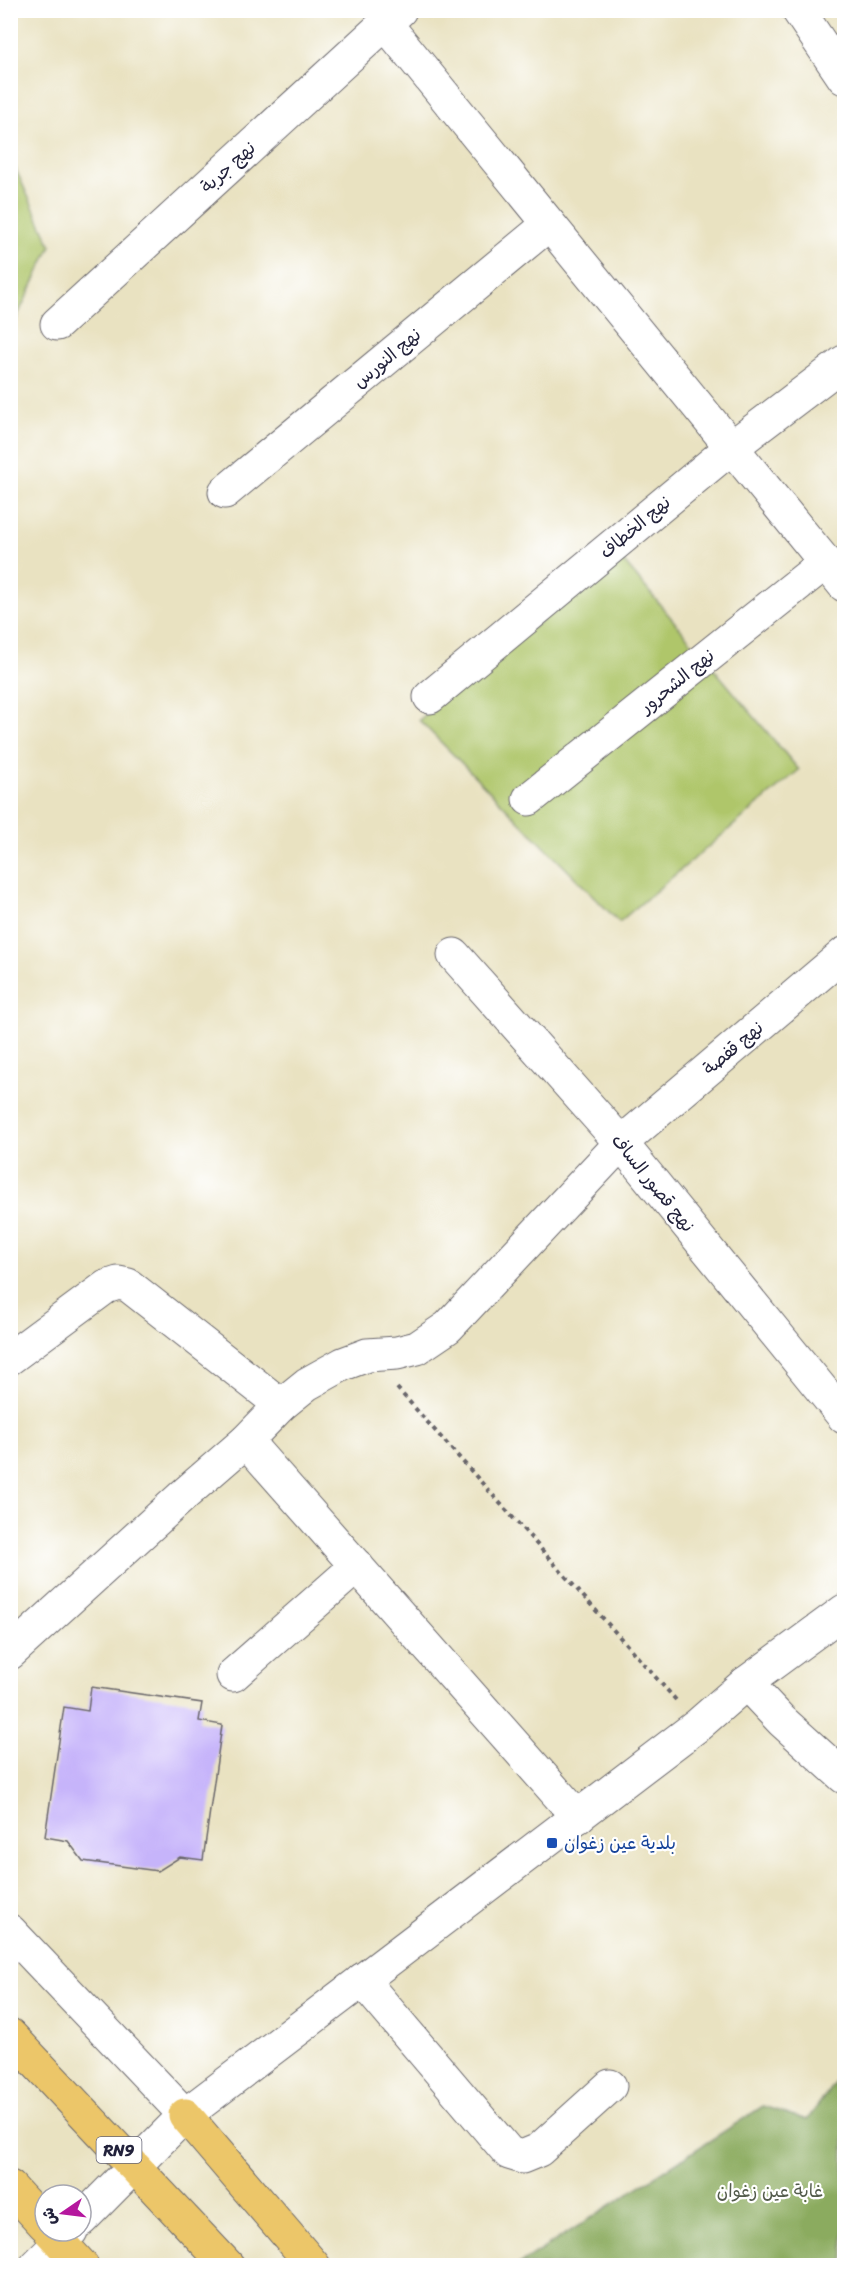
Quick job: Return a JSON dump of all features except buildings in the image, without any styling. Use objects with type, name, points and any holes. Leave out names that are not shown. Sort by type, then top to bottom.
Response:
[{"type":"highway","name":"RN9","points":[[10,2035],[228,2265]]},
{"type":"highway","points":[[184,2115],[314,2265]]},
{"type":"highway","points":[[10,2187],[33,2206]]},
{"type":"highway","points":[[69,2243],[82,2265]]},
{"type":"street","points":[[798,10],[844,78]]},
{"type":"street","points":[[392,17],[549,224],[835,573]]},
{"type":"street","name":"نهج جربة","points":[[57,324],[392,17]]},
{"type":"street","name":"نهج النورس","points":[[225,492],[549,224]]},
{"type":"street","name":"نهج الخطاف","points":[[430,697],[732,447],[844,362]]},
{"type":"street","name":"نهج الشحرور","points":[[529,799],[835,573]]},
{"type":"street","name":"نهج قفصة","points":[[10,1653],[246,1441],[281,1405],[307,1384],[343,1364],[367,1355],[397,1353],[417,1348],[448,1327],[621,1143],[844,954]]},
{"type":"street","name":"نهج قصور الساف","points":[[454,955],[621,1143],[844,1417]]},
{"type":"street","points":[[10,1358],[106,1287],[118,1283],[128,1286],[281,1405]]},
{"type":"street","points":[[246,1441],[578,1817]]},
{"type":"street","points":[[233,1675],[357,1566]]},
{"type":"street","points":[[93,2202],[134,2166],[184,2115],[578,1817],[698,1725],[746,1683],[844,1611]]},
{"type":"street","points":[[746,1683],[782,1721],[844,1777]]},
{"type":"street","points":[[10,1931],[184,2115]]},
{"type":"street","points":[[362,1980],[509,2153],[522,2157],[539,2150],[610,2086]]},
{"type":"street","points":[[36,2265],[52,2243]]},
{"type":"path","points":[[367,1355],[698,1725]]},
{"type":"green space","points":[[10,157],[51,246],[16,319],[11,324]]},
{"type":"green space","points":[[620,557],[799,770],[619,922],[419,720]]},
{"type":"green space","name":"غابة عين زغوان","points":[[844,2070],[844,2265],[518,2265],[763,2106],[807,2120]]},
{"type":"place","name":"بلدية عين زغوان","points":[[552,1843]]}]
